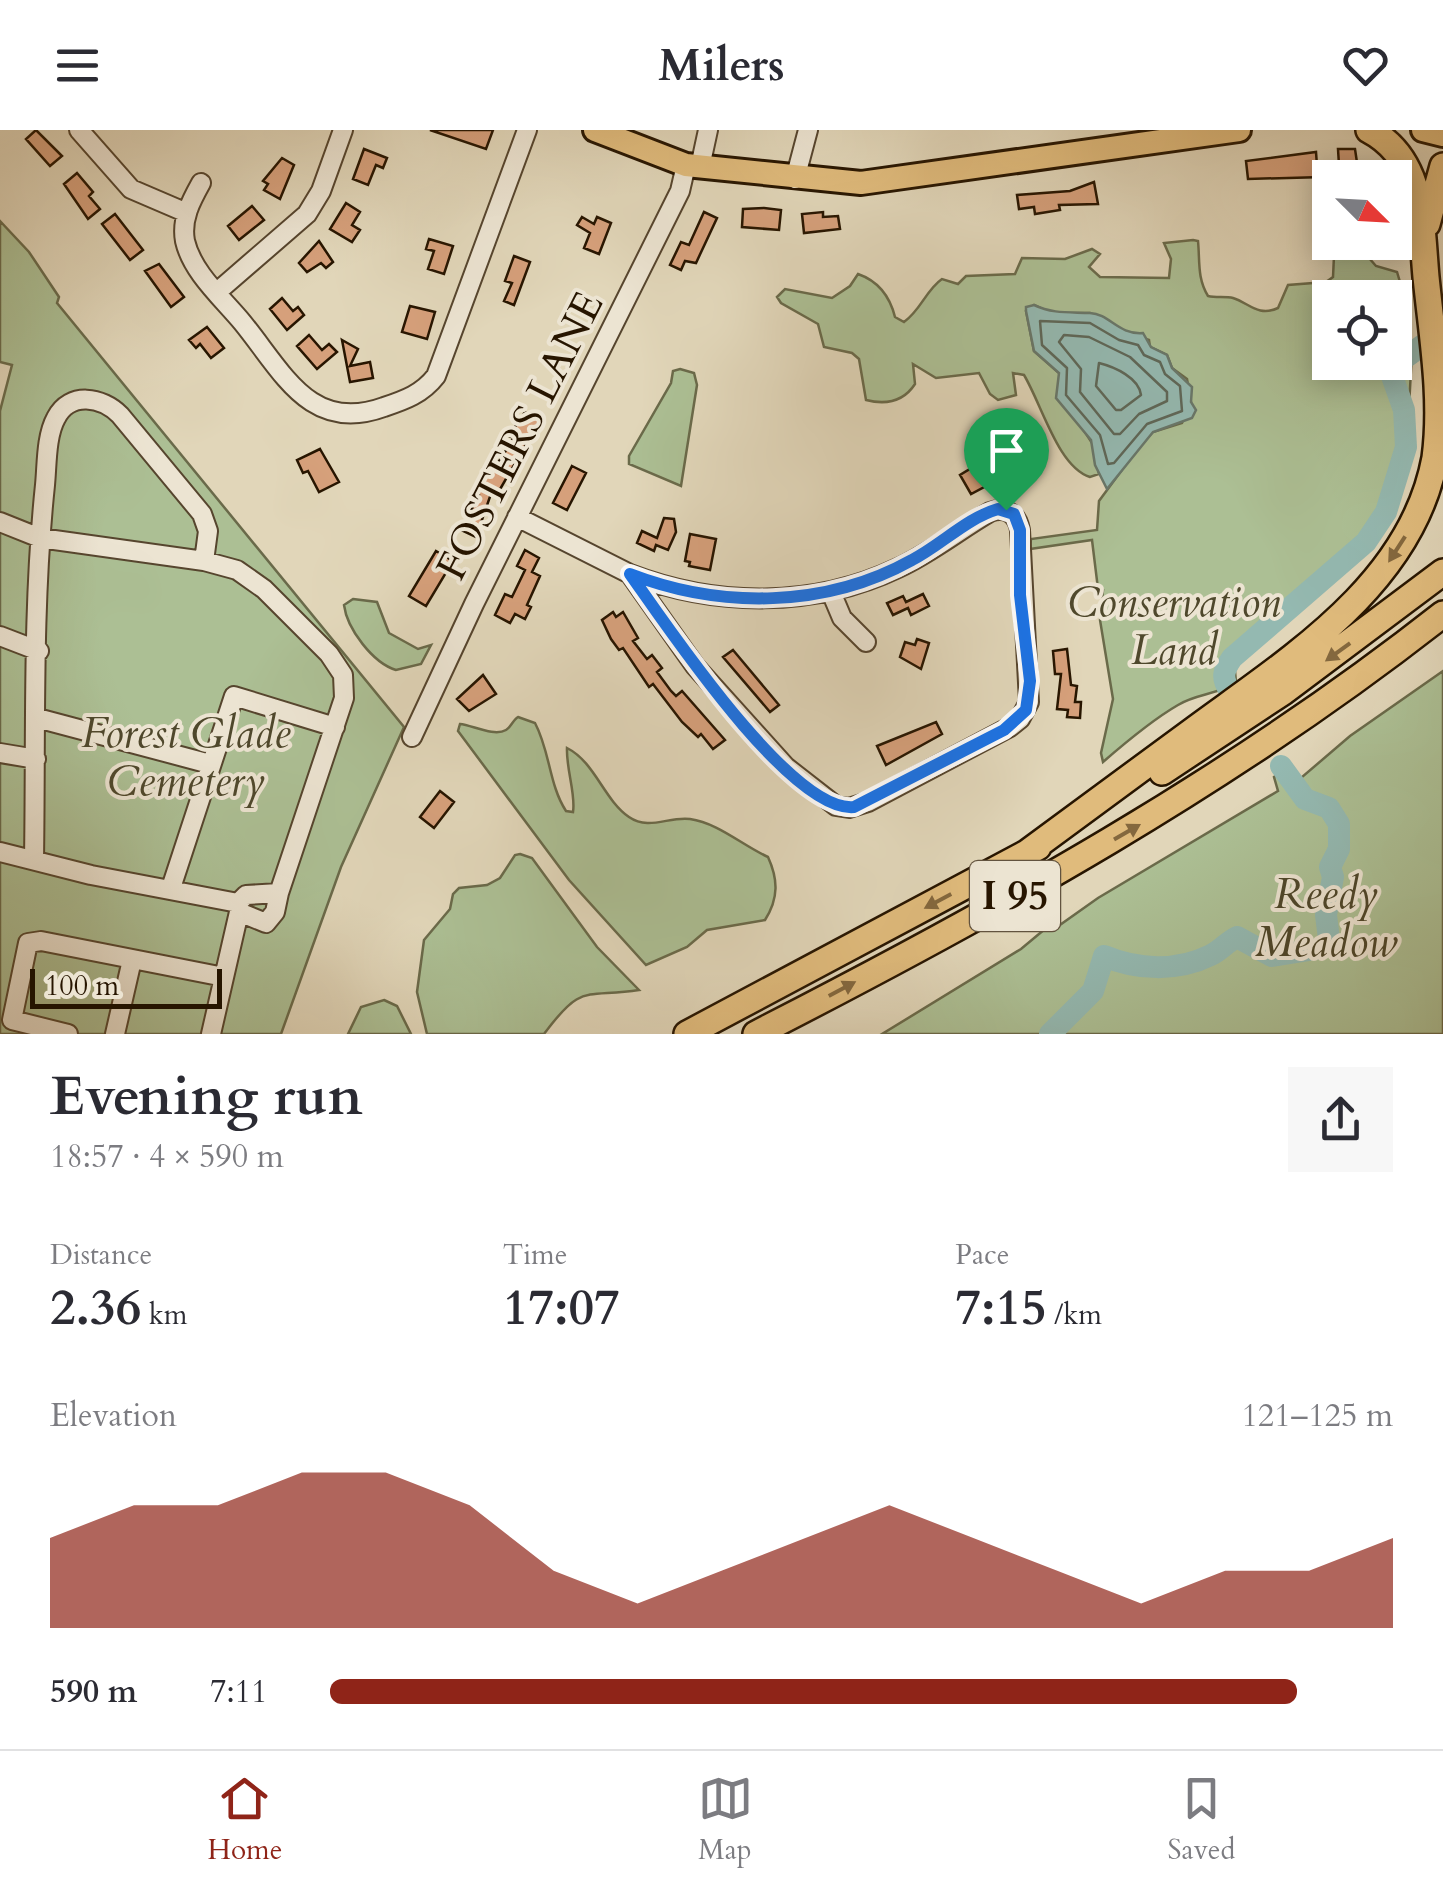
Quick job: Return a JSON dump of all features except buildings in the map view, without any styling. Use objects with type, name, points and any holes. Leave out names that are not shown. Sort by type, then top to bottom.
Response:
[{"type":"highway","points":[[1024,855],[1309,643],[1393,556],[1420,508],[1437,443],[1437,391],[1424,252],[1411,174],[1395,148],[1369,130]]},
{"type":"highway","points":[[1424,252],[1443,166]]},
{"type":"highway","points":[[1443,273],[1443,289]]},
{"type":"highway","name":"I 95","points":[[687,1034],[1024,855],[1235,725],[1443,572]]},
{"type":"highway","name":"I 95","points":[[756,1034],[1028,889],[1139,825],[1302,719],[1443,614]]},
{"type":"highway","points":[[1302,719],[1443,632]]},
{"type":"main road","points":[[595,130],[693,166],[795,179],[886,182],[1239,130]]},
{"type":"main road","points":[[1423,130],[1443,135]]},
{"type":"street","points":[[79,130],[130,189],[187,213]]},
{"type":"street","points":[[217,292],[312,206],[342,130]]},
{"type":"street","points":[[201,183],[187,213],[185,240],[191,258],[305,398],[320,409],[358,416],[412,396],[431,382],[443,362],[527,130]]},
{"type":"street","name":"FOSTERS LANE","points":[[412,738],[708,130]]},
{"type":"street","points":[[795,179],[808,130]]},
{"type":"street","points":[[34,859],[40,538],[56,417],[76,400],[108,404],[120,415],[202,514],[208,531],[204,560]]},
{"type":"street","points":[[517,517],[630,574],[669,588],[720,596],[774,598],[831,592],[898,568],[994,510],[1014,514],[1020,530],[1020,595],[1030,681],[1023,715],[1004,730],[868,802],[849,808],[836,806],[797,777],[747,728],[694,666],[630,574]]},
{"type":"street","points":[[0,522],[40,538],[204,560],[236,570],[256,583],[338,666],[344,680],[344,698],[336,726],[275,912],[266,922],[238,908],[171,888],[91,875],[0,852]]},
{"type":"street","points":[[831,592],[842,618],[866,642]]},
{"type":"street","points":[[0,636],[39,650]]},
{"type":"street","points":[[171,888],[226,709],[237,696],[336,726]]},
{"type":"street","points":[[36,718],[210,764]]},
{"type":"street","points":[[0,753],[36,759]]},
{"type":"street","points":[[211,1034],[238,908],[246,894],[279,893]]},
{"type":"street","points":[[68,1034],[12,1020],[25,947],[30,942],[224,977]]},
{"type":"street","points":[[115,1034],[132,960]]},
{"type":"green space","name":"Forest Glade Cemetery","points":[[0,221],[29,252],[59,297],[57,303],[404,727],[341,867],[281,1034],[0,1034],[0,411],[12,365],[0,362]]},
{"type":"green space","name":"Conservation Land","points":[[1198,241],[1201,276],[1208,296],[1233,298],[1259,310],[1278,308],[1288,285],[1312,283],[1312,380],[1410,380],[1407,445],[1394,498],[1376,535],[1318,592],[1242,656],[1235,671],[1236,682],[1178,705],[1103,762],[1101,753],[1113,699],[1100,620],[1103,590],[1098,589],[1092,540],[1030,549],[1031,539],[1097,530],[1099,501],[1138,448],[1153,432],[1182,423],[1191,402],[1187,379],[1172,368],[1167,355],[1150,347],[1149,340],[1090,313],[1051,313],[1034,305],[1026,311],[1034,351],[1059,373],[1077,420],[1094,446],[1099,474],[1090,477],[1079,471],[1060,448],[1024,375],[1013,373],[1016,395],[998,400],[990,394],[979,373],[936,378],[913,364],[915,384],[906,394],[887,402],[866,400],[859,359],[852,353],[824,347],[818,324],[777,297],[785,289],[832,298],[850,286],[858,274],[877,285],[895,317],[904,322],[942,279],[958,284],[966,276],[1015,274],[1022,258],[1065,259],[1092,249],[1100,254],[1089,267],[1100,277],[1169,278],[1171,259],[1164,243]]},
{"type":"green space","points":[[1334,260],[1371,260],[1376,266],[1397,272],[1399,280],[1329,280],[1333,277]]},
{"type":"green space","points":[[673,371],[694,373],[697,385],[681,486],[629,464],[629,456],[671,383]]},
{"type":"green space","points":[[353,599],[377,602],[389,633],[418,649],[431,645],[421,664],[396,670],[370,653],[346,614],[344,605]]},
{"type":"green space","name":"Reedy Meadow","points":[[1443,671],[1443,1034],[882,1034],[1021,949],[1045,929],[1057,927],[1098,898],[1278,791],[1274,777],[1287,767],[1301,778],[1350,736]]},
{"type":"green space","points":[[518,717],[535,723],[566,811],[573,812],[574,805],[567,748],[585,762],[629,817],[644,823],[700,821],[768,857],[776,888],[765,920],[707,930],[687,947],[646,965],[569,880],[458,731],[460,724],[501,732]]},
{"type":"green space","points":[[515,855],[532,858],[597,947],[639,990],[594,994],[576,1000],[544,1034],[427,1034],[417,992],[424,940],[450,909],[453,894],[459,888],[487,885],[500,878]]},
{"type":"green space","points":[[384,1000],[397,1006],[411,1034],[348,1034],[361,1007]]},
{"type":"water","points":[[1026,307],[1097,314],[1127,331],[1143,333],[1151,347],[1167,355],[1172,368],[1192,387],[1191,402],[1196,410],[1192,418],[1153,432],[1107,489],[1095,465],[1091,440],[1056,398],[1059,373],[1034,351]]},
{"type":"waterway","points":[[1230,691],[1224,674],[1232,658],[1366,542],[1386,512],[1406,447],[1404,410],[1392,376],[1396,364],[1423,345]]},
{"type":"waterway","points":[[1050,1034],[1093,991],[1104,956],[1143,966],[1171,966],[1211,955],[1237,937],[1272,956],[1322,948],[1329,939],[1326,915],[1333,877],[1330,867],[1339,849],[1339,824],[1329,808],[1305,799],[1281,766]]},
{"type":"route","points":[[1006,510],[1014,514],[1020,530],[1020,595],[1030,681],[1026,710],[1004,730],[854,807],[840,807],[828,801],[764,746],[694,666],[630,574],[669,588],[720,596],[831,592],[898,568],[990,512],[1006,510]]}]
